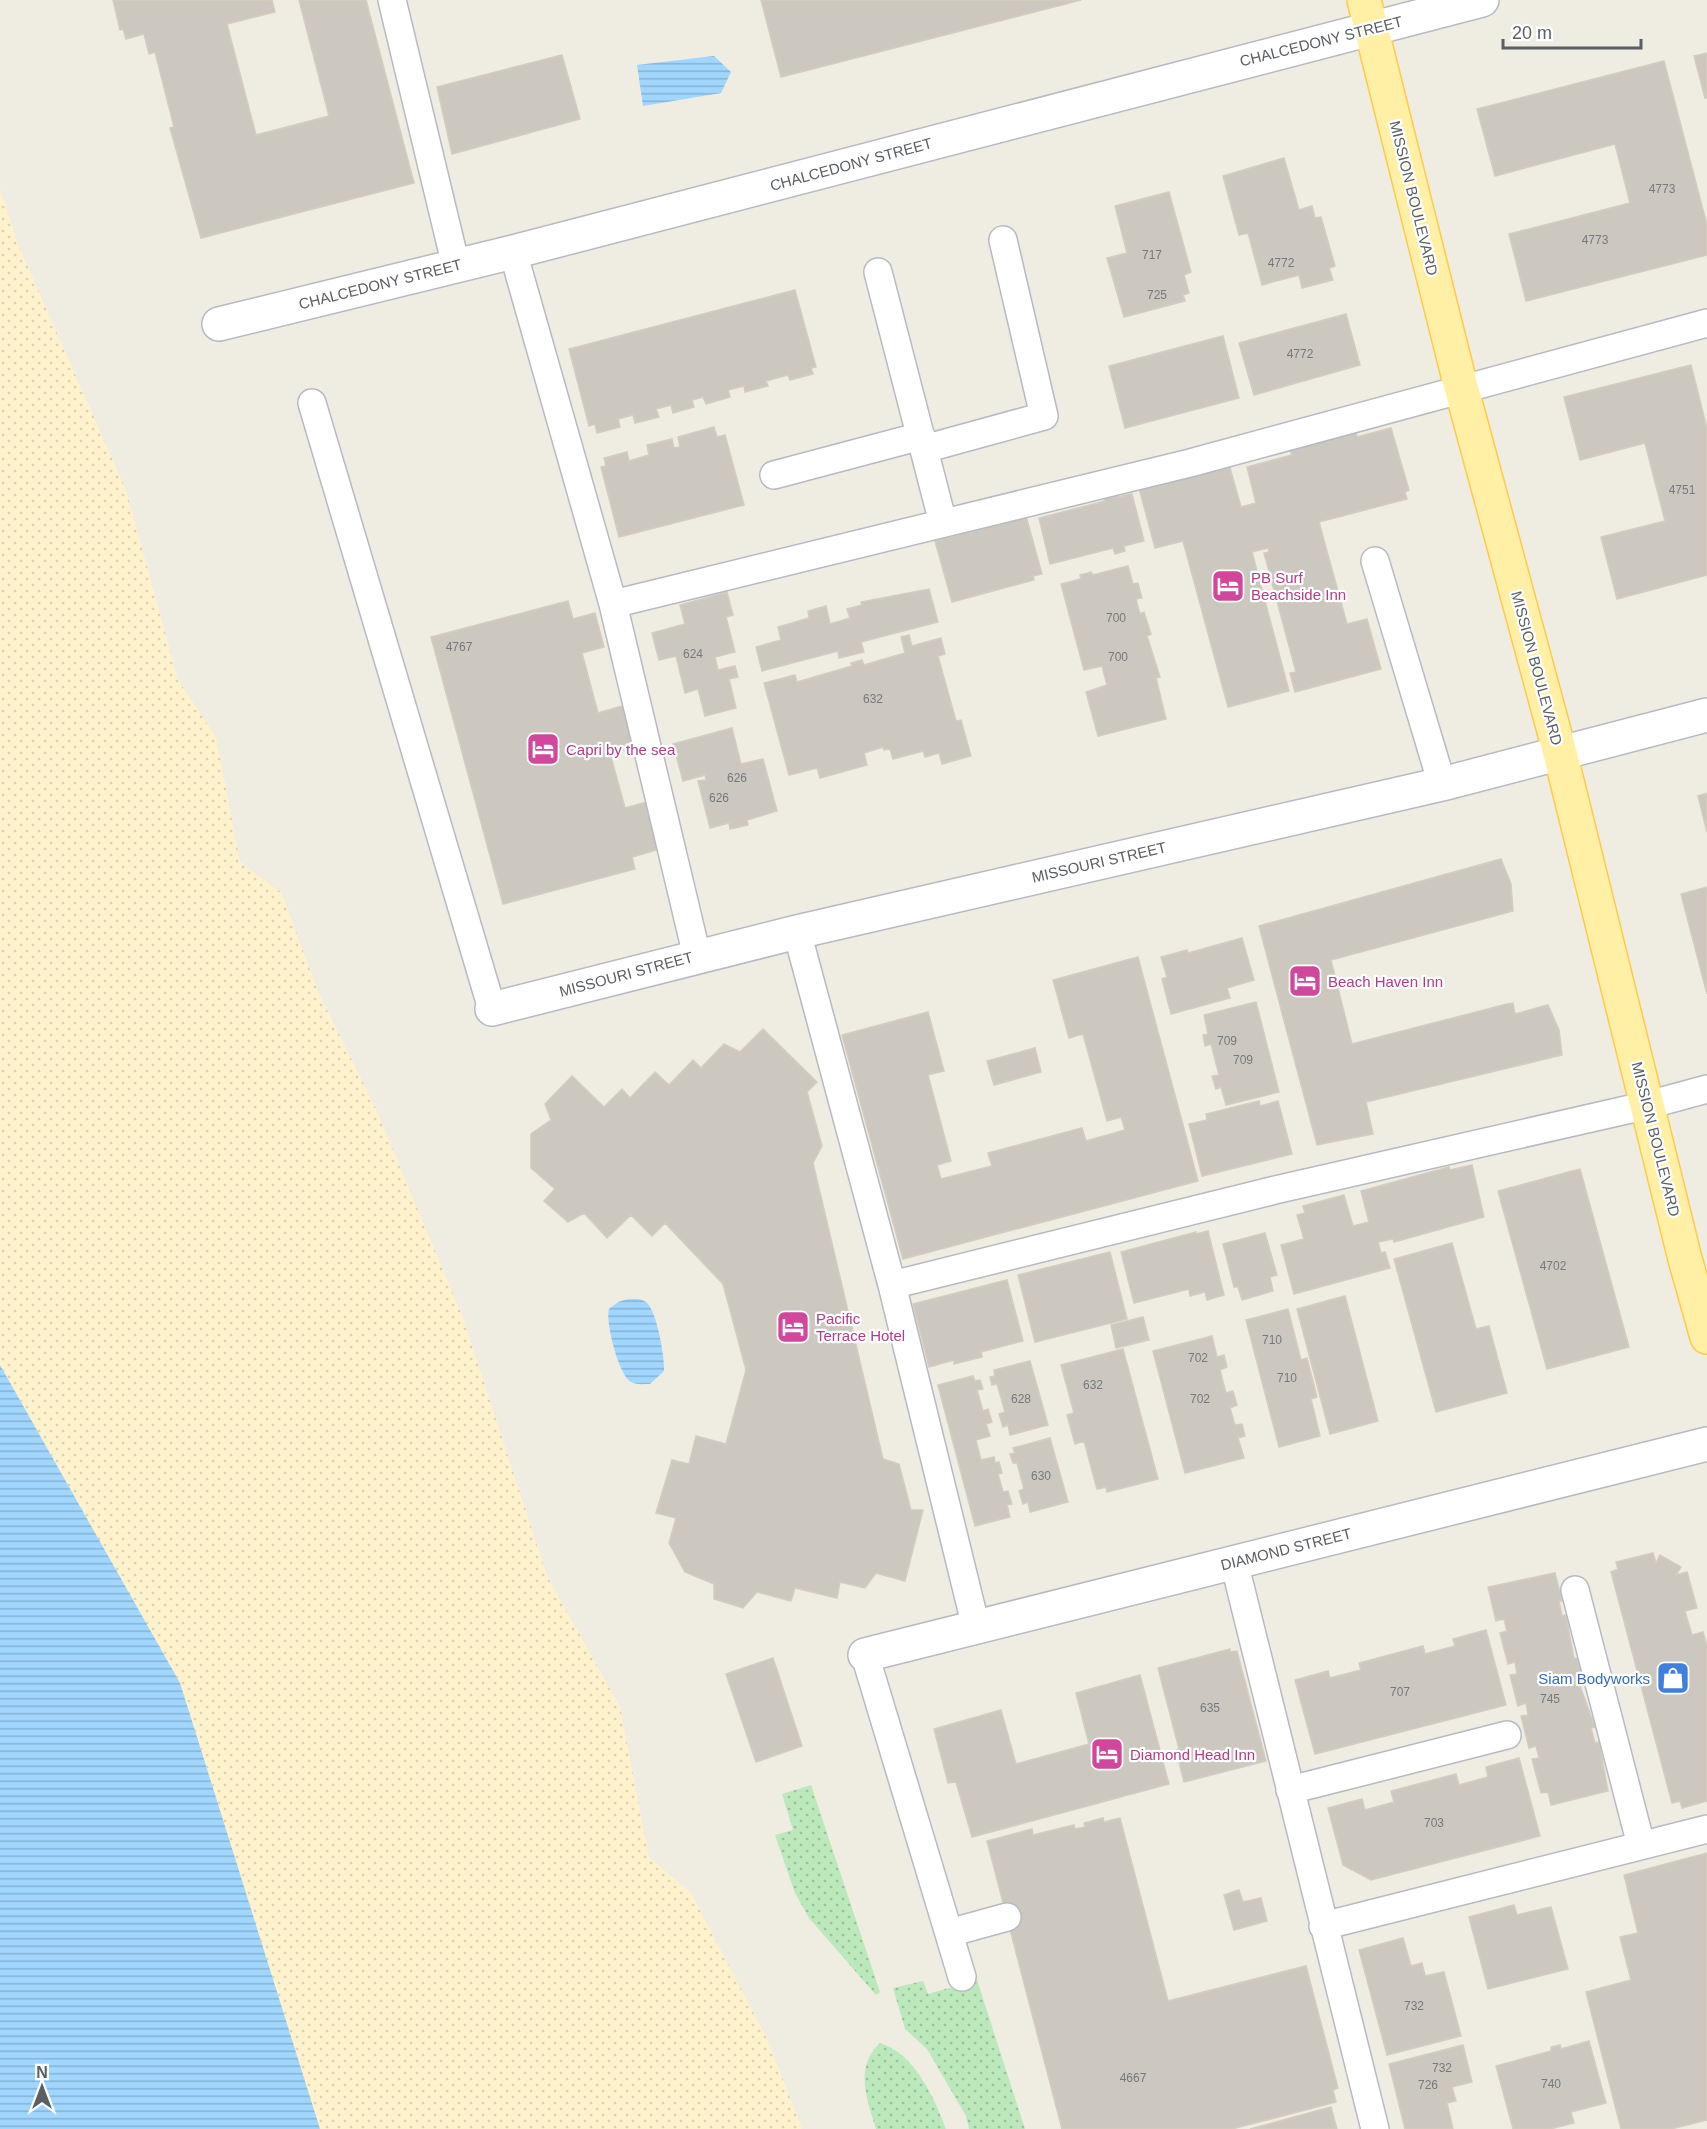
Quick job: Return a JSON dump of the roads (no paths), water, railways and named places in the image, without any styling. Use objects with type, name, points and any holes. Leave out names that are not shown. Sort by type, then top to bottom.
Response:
[{"type":"main road","name":"MISSION BOULEVARD","points":[[1368,14],[1461,387],[1560,753],[1685,1259],[1707,1337]]},
{"type":"street","name":"CHALCEDONY STREET","points":[[219,324],[513,252],[1368,14],[1482,0]]},
{"type":"street","name":"MISSOURI STREET","points":[[492,1009],[797,932],[1442,784],[1707,715]]},
{"type":"street","name":"DIAMOND STREET","points":[[865,1655],[1707,1444]]},
{"type":"lane","points":[[392,0],[456,266]]},
{"type":"lane","points":[[774,475],[1044,416],[1003,240]]},
{"type":"lane","points":[[513,252],[613,604],[697,956]]},
{"type":"lane","points":[[878,272],[943,523]]},
{"type":"lane","points":[[613,604],[1190,463],[1461,387],[1707,323]]},
{"type":"lane","points":[[312,403],[492,1009]]},
{"type":"lane","points":[[1374,561],[1442,784]]},
{"type":"lane","points":[[797,932],[892,1285],[975,1627]]},
{"type":"lane","points":[[892,1285],[1275,1190],[1648,1105],[1707,1089]]},
{"type":"lane","points":[[1234,1562],[1375,2129]]},
{"type":"lane","points":[[1575,1590],[1641,1845]]},
{"type":"lane","points":[[865,1655],[962,1977]]},
{"type":"lane","points":[[1290,1790],[1507,1735]]},
{"type":"lane","points":[[1323,1926],[1707,1829]]},
{"type":"lane","points":[[949,1933],[1007,1917]]},
{"type":"water","points":[[714,56],[731,72],[721,93],[643,106],[637,65]]},
{"type":"water","points":[[640,1299],[646,1302],[657,1324],[664,1371],[650,1384],[635,1384],[626,1378],[614,1348],[609,1325],[609,1309],[618,1302]]},
{"type":"water","points":[[0,1365],[180,1683],[320,2129],[0,2129]]},
{"type":"place","name":"PB Surf Beachside Inn","points":[[1228,586]]},
{"type":"place","name":"Capri by the sea","points":[[543,749]]},
{"type":"place","name":"Beach Haven Inn","points":[[1305,981]]},
{"type":"place","name":"Pacific Terrace Hotel","points":[[793,1327]]},
{"type":"place","name":"Siam Bodyworks","points":[[1673,1678]]},
{"type":"place","name":"Diamond Head Inn","points":[[1107,1754]]}]
